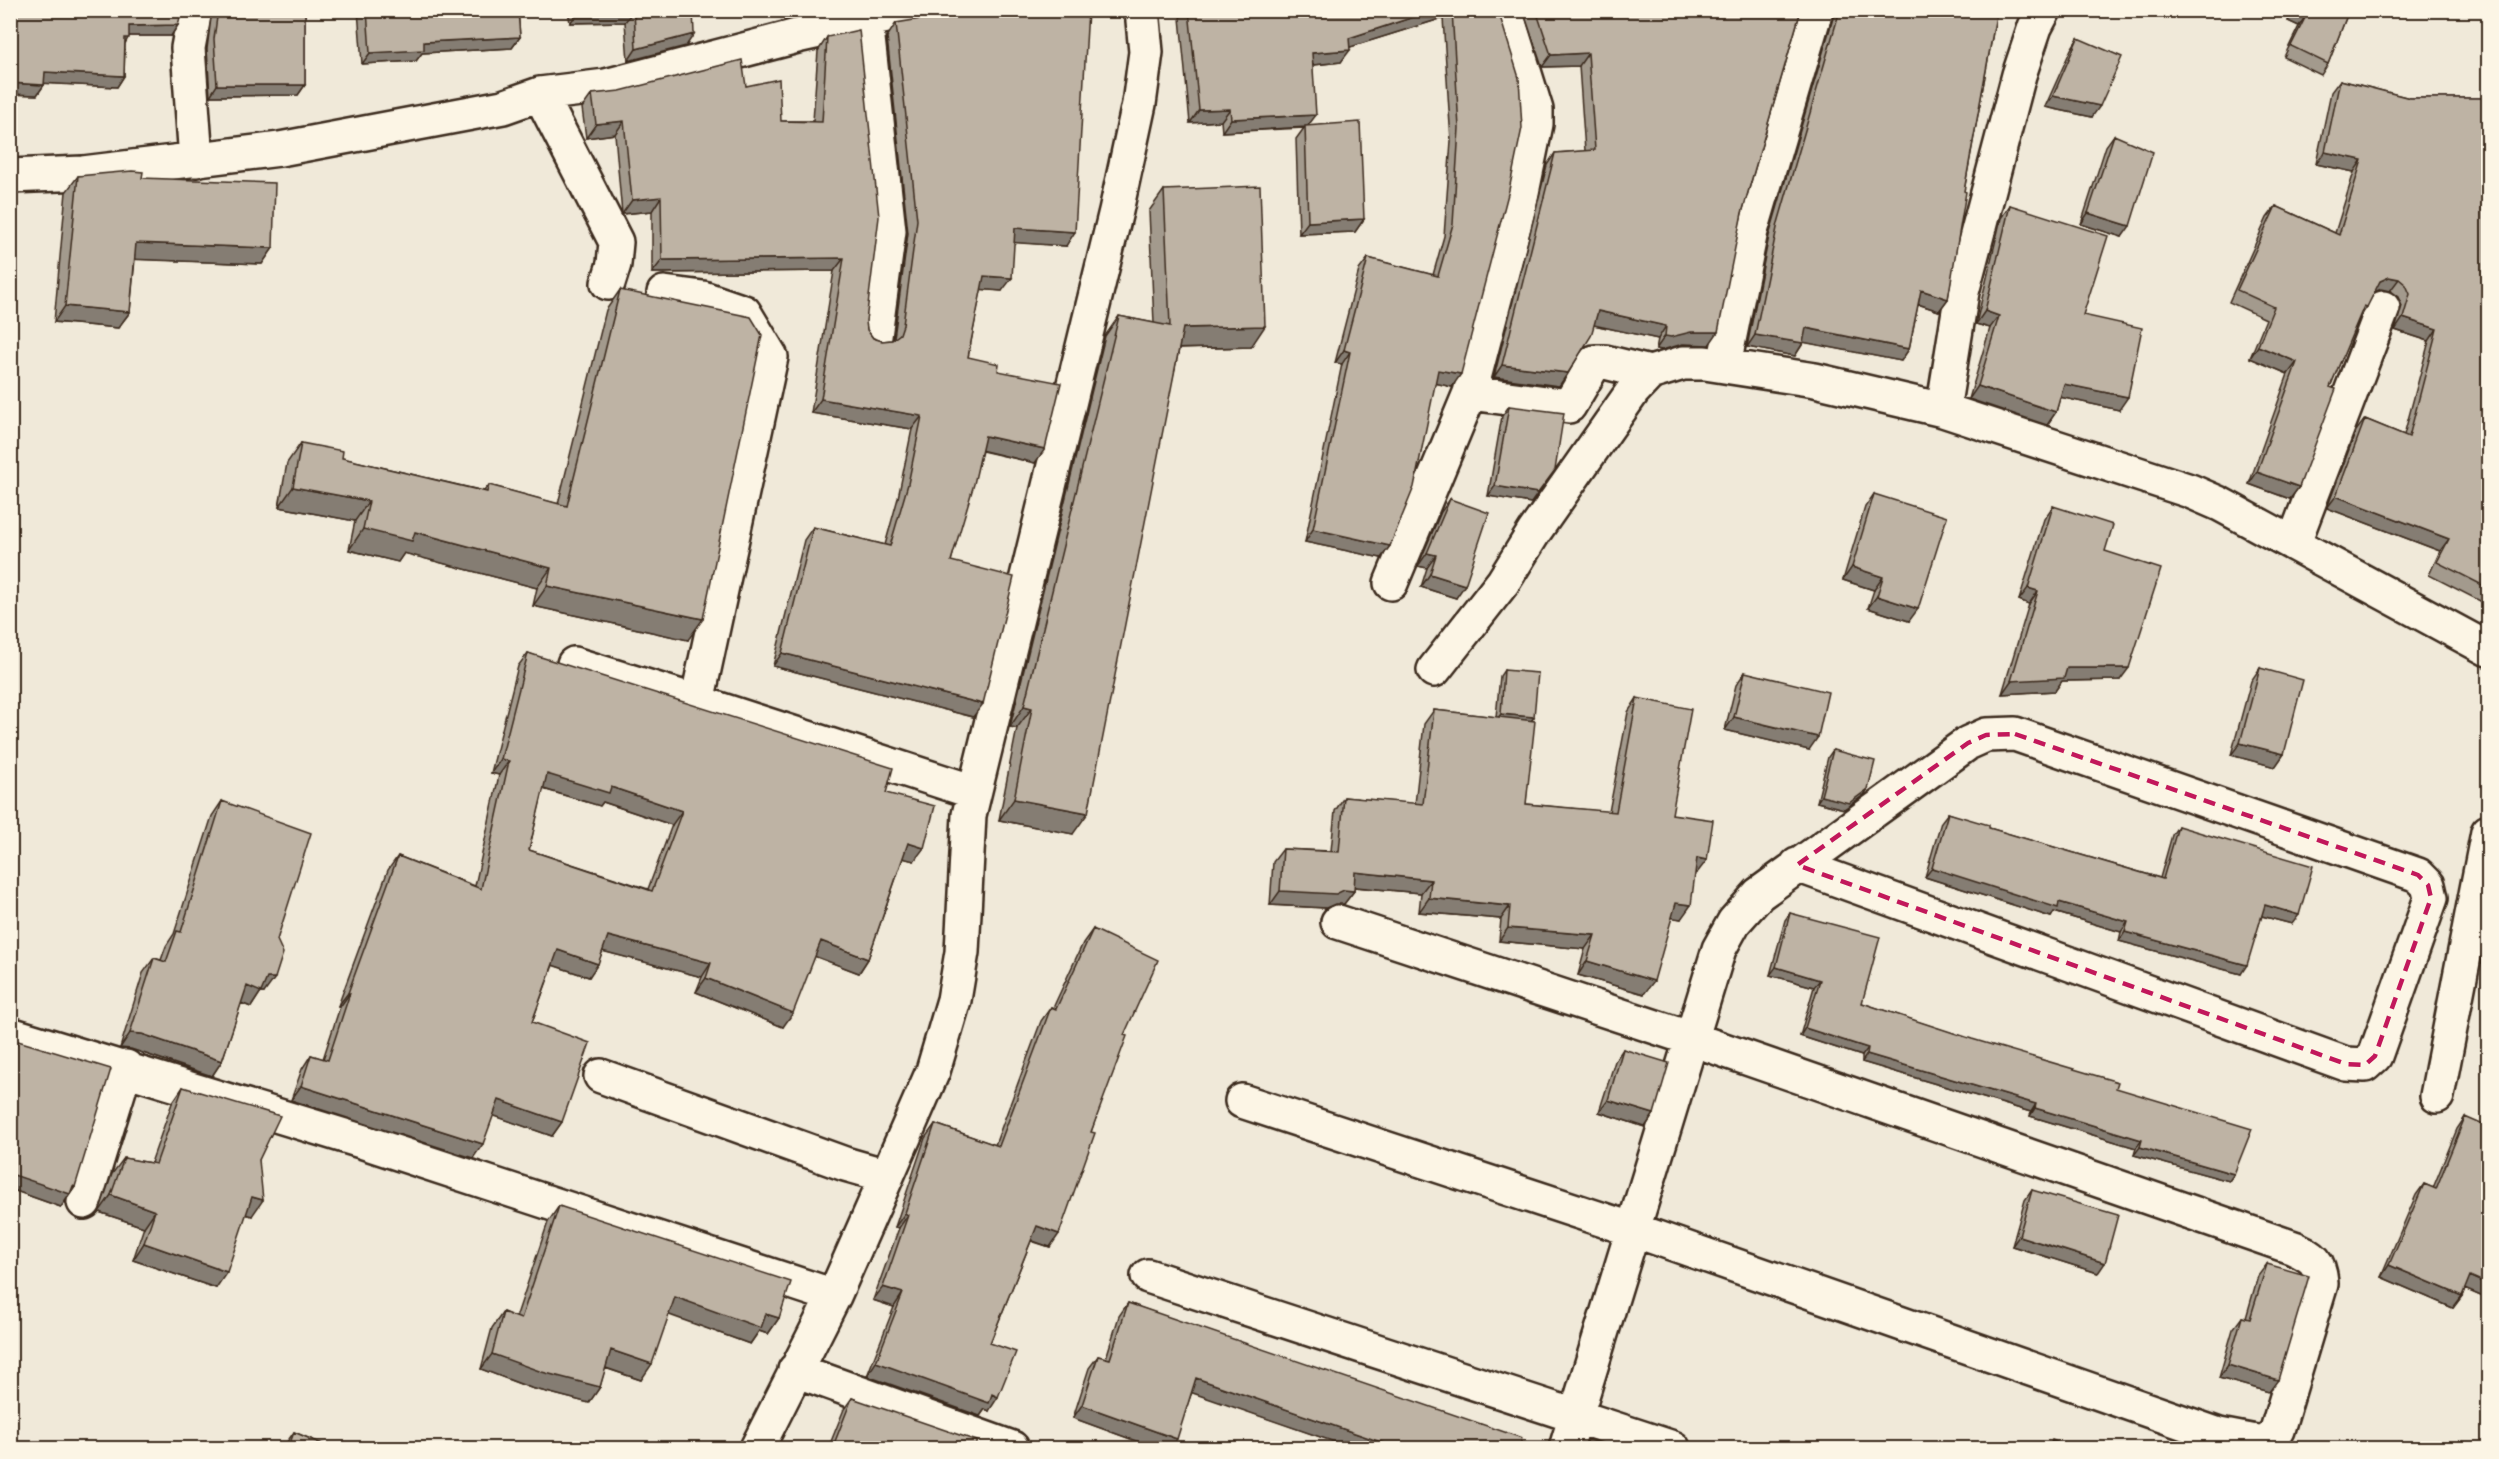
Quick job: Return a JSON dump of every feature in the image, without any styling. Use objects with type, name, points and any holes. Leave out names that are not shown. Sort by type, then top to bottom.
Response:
[{"type":"street","points":[[195,10],[188,48],[196,159]]},
{"type":"street","points":[[10,176],[83,173],[279,148],[503,107],[540,94],[606,86],[794,23],[866,20],[915,10]]},
{"type":"street","points":[[1391,583],[1470,393],[1520,207],[1536,124],[1536,110],[1505,10]]},
{"type":"street","points":[[1724,365],[1751,231],[1816,10]]},
{"type":"street","points":[[1943,410],[1965,281],[2019,75],[2035,27],[2044,10]]},
{"type":"street","points":[[757,1449],[834,1296],[887,1176],[933,1071],[954,1000],[962,952],[969,816],[1116,211],[1139,104],[1146,52],[1144,11]]},
{"type":"street","points":[[866,20],[889,231],[875,336]]},
{"type":"street","points":[[540,94],[616,242],[614,264],[608,284]]},
{"type":"street","points":[[664,293],[703,298],[744,312],[771,357],[698,702]]},
{"type":"street","points":[[2294,542],[2383,308]]},
{"type":"street","points":[[1470,393],[1569,406],[1595,362],[1605,362],[1650,373],[1683,363],[1724,365],[1815,380],[1943,410],[2190,491],[2294,542],[2488,649]]},
{"type":"street","points":[[1434,670],[1503,582],[1534,532],[1628,397],[1650,373]]},
{"type":"street","points":[[574,664],[974,792]]},
{"type":"street","points":[[1566,1449],[1719,949],[1734,922],[1759,894],[1797,865],[1968,743],[1986,735],[2015,735],[2418,875],[2428,885],[2431,898],[2375,1056],[2365,1065],[2346,1064],[1797,865]]},
{"type":"street","points":[[2437,1096],[2488,832]]},
{"type":"street","points":[[1242,1101],[1634,1230],[2219,1435],[2256,1442],[2269,1441],[2277,1430],[2321,1284],[2320,1268],[2309,1256],[2271,1240],[1692,1039],[1338,922]]},
{"type":"street","points":[[10,1034],[126,1067],[361,1141],[834,1296]]},
{"type":"street","points":[[84,1203],[126,1067]]},
{"type":"street","points":[[601,1076],[845,1164],[887,1176]]},
{"type":"street","points":[[1148,1276],[1576,1415],[1673,1449]]},
{"type":"street","points":[[795,1370],[1002,1445]]},
{"type":"highlighted area","points":[[2015,734],[2418,875],[2428,885],[2431,898],[2375,1056],[2365,1065],[2346,1064],[1797,865],[1968,743],[1986,735]]},
{"type":"building","points":[[10,10],[58,13],[59,10],[182,10],[178,25],[129,26],[129,38],[125,38],[124,76],[45,72],[44,85],[10,83]]},
{"type":"building","points":[[218,10],[305,10],[305,85],[217,85],[214,39]]},
{"type":"building","points":[[367,10],[518,10],[520,37],[424,42],[424,50],[370,53]]},
{"type":"building","points":[[579,10],[626,10],[579,11]]},
{"type":"building","points":[[634,10],[693,10],[694,34],[636,49]]},
{"type":"building","points":[[982,10],[1088,10],[1075,232],[1015,228],[1012,278],[984,276],[968,357],[999,364],[998,371],[1061,383],[1045,449],[985,436],[974,484],[951,561],[1014,577],[983,704],[782,653],[813,527],[890,546],[908,484],[922,416],[821,399],[844,258],[662,260],[661,197],[632,200],[624,121],[596,124],[592,94],[620,91],[742,60],[746,86],[779,79],[781,121],[822,122],[827,37],[859,30],[879,217],[866,321],[867,330],[873,338],[882,341],[892,340],[900,334],[903,325],[917,220],[896,23]]},
{"type":"building","points":[[1189,10],[1435,10],[1349,38],[1350,50],[1312,53],[1316,115],[1231,119],[1230,109],[1199,110]]},
{"type":"building","points":[[1452,10],[1498,10],[1519,78],[1522,128],[1509,190],[1461,374],[1438,370],[1414,487],[1390,546],[1313,529],[1350,352],[1344,350],[1368,258],[1438,276],[1453,224],[1459,128]]},
{"type":"building","points":[[1536,10],[1801,10],[1742,213],[1718,332],[1691,332],[1671,337],[1665,336],[1666,326],[1598,311],[1591,336],[1568,373],[1502,365],[1555,153],[1595,150],[1588,53],[1551,55]]},
{"type":"building","points":[[1840,10],[1997,10],[1964,191],[1966,192],[1948,299],[1921,290],[1909,349],[1806,328],[1803,343],[1755,335],[1778,223]]},
{"type":"building","points":[[2296,10],[2349,10],[2328,64],[2291,46],[2307,14]]},
{"type":"building","points":[[2078,38],[2122,57],[2100,106],[2053,96]]},
{"type":"building","points":[[2340,80],[2410,98],[2488,98],[2488,588],[2437,562],[2449,539],[2336,496],[2365,419],[2409,437],[2437,329],[2403,318],[2410,294],[2406,285],[2399,279],[2389,277],[2380,281],[2367,307],[2364,306],[2330,387],[2336,389],[2299,487],[2257,472],[2297,362],[2258,346],[2274,307],[2237,290],[2276,206],[2339,235],[2362,160],[2325,152]]},
{"type":"building","points":[[1360,122],[1364,219],[1308,222],[1305,126]]},
{"type":"building","points":[[2114,135],[2153,152],[2130,226],[2088,213]]},
{"type":"building","points":[[143,172],[142,178],[275,183],[273,248],[136,243],[130,312],[65,306],[78,176]]},
{"type":"building","points":[[1260,186],[1265,326],[1183,328],[1088,813],[1014,799],[1032,708],[1024,706],[1119,316],[1170,326],[1164,190]]},
{"type":"building","points":[[2010,205],[2108,236],[2083,315],[2142,328],[2128,397],[2064,384],[2056,412],[1978,386],[1999,316],[1985,311]]},
{"type":"building","points":[[620,290],[751,317],[762,335],[703,619],[547,586],[551,568],[415,532],[412,541],[363,529],[369,501],[293,487],[301,443],[343,451],[342,458],[487,492],[489,485],[567,506]]},
{"type":"building","points":[[1509,406],[1564,413],[1555,470],[1538,493],[1495,486]]},
{"type":"building","points":[[1874,494],[1947,517],[1918,609],[1877,596],[1883,577],[1852,567]]},
{"type":"building","points":[[1450,499],[1489,513],[1465,585],[1430,574],[1436,555],[1427,553]]},
{"type":"building","points":[[2053,506],[2113,525],[2105,551],[2161,569],[2129,668],[2067,668],[2064,678],[2011,681],[2038,591],[2028,588]]},
{"type":"building","points":[[528,653],[893,768],[886,793],[935,806],[924,848],[908,843],[868,959],[821,941],[793,1013],[706,978],[711,963],[608,936],[598,964],[558,950],[532,1022],[590,1043],[562,1122],[499,1100],[483,1144],[301,1086],[311,1055],[328,1060],[350,993],[348,993],[398,856],[481,889],[509,761],[501,759]],"holes":[[[547,774],[609,793],[611,787],[682,811],[652,891],[529,850]]]},
{"type":"building","points":[[2260,668],[2303,680],[2284,754],[2240,743]]},
{"type":"building","points":[[1504,670],[1538,673],[1534,717],[1501,714]]},
{"type":"building","points":[[1745,672],[1828,692],[1818,737],[1734,717]]},
{"type":"building","points":[[1637,698],[1691,709],[1672,814],[1713,820],[1707,860],[1697,858],[1691,905],[1676,903],[1654,981],[1587,961],[1595,935],[1508,928],[1510,906],[1429,898],[1431,880],[1355,872],[1354,891],[1344,890],[1336,894],[1280,891],[1283,849],[1339,852],[1344,797],[1423,804],[1434,710],[1535,721],[1526,804],[1616,812]]},
{"type":"building","points":[[1833,750],[1875,761],[1868,789],[1849,803],[1821,796]]},
{"type":"building","points":[[222,801],[311,833],[277,940],[283,953],[275,978],[267,978],[261,992],[247,986],[222,1061],[142,1034],[130,1033],[154,958],[166,962],[177,931],[181,932]]},
{"type":"building","points":[[1948,813],[1989,825],[1989,828],[2163,879],[2178,826],[2313,866],[2299,915],[2265,905],[2247,965],[2125,932],[2128,922],[2059,902],[2058,908],[1932,868]]},
{"type":"building","points":[[1790,913],[1880,937],[1862,1003],[1972,1039],[2118,1082],[2116,1088],[2252,1129],[2234,1174],[2140,1147],[2142,1140],[2035,1108],[2036,1104],[1867,1054],[1868,1048],[1805,1028],[1820,980],[1776,967]]},
{"type":"building","points":[[1093,929],[1158,960],[1124,1035],[1127,1036],[1091,1132],[1095,1133],[1059,1234],[1037,1226],[990,1343],[1016,1352],[998,1397],[992,1394],[989,1403],[876,1362],[903,1293],[883,1287],[908,1215],[905,1213],[935,1124],[999,1146],[1051,1007],[1056,1009]]},
{"type":"building","points":[[18,1041],[111,1069],[75,1187],[73,1186],[70,1194],[14,1175],[10,1178],[10,1061]]},
{"type":"building","points":[[1623,1049],[1669,1063],[1654,1114],[1608,1100]]},
{"type":"building","points":[[183,1087],[280,1116],[259,1160],[263,1200],[252,1197],[227,1272],[144,1243],[155,1211],[111,1195],[124,1158],[156,1164]]},
{"type":"building","points":[[2465,1117],[2488,1127],[2488,1232],[2483,1244],[2488,1247],[2488,1284],[2470,1276],[2462,1296],[2389,1265],[2424,1184],[2436,1189]]},
{"type":"building","points":[[2032,1190],[2118,1215],[2105,1263],[2019,1236]]},
{"type":"building","points":[[559,1206],[791,1282],[779,1318],[766,1314],[761,1328],[675,1297],[652,1364],[611,1350],[600,1387],[542,1372],[492,1354],[503,1312],[521,1319]]},
{"type":"building","points":[[2267,1264],[2309,1276],[2278,1380],[2228,1365],[2242,1317],[2250,1319]]},
{"type":"building","points":[[1128,1303],[1522,1438],[1519,1449],[1401,1449],[1196,1378],[1177,1439],[1082,1405],[1098,1356],[1110,1359]]},
{"type":"building","points":[[852,1398],[977,1441],[975,1449],[832,1449]]},
{"type":"building","points":[[294,1432],[334,1449],[288,1449]]},
{"type":"building","points":[[2052,1440],[2073,1449],[2049,1449]]}]
